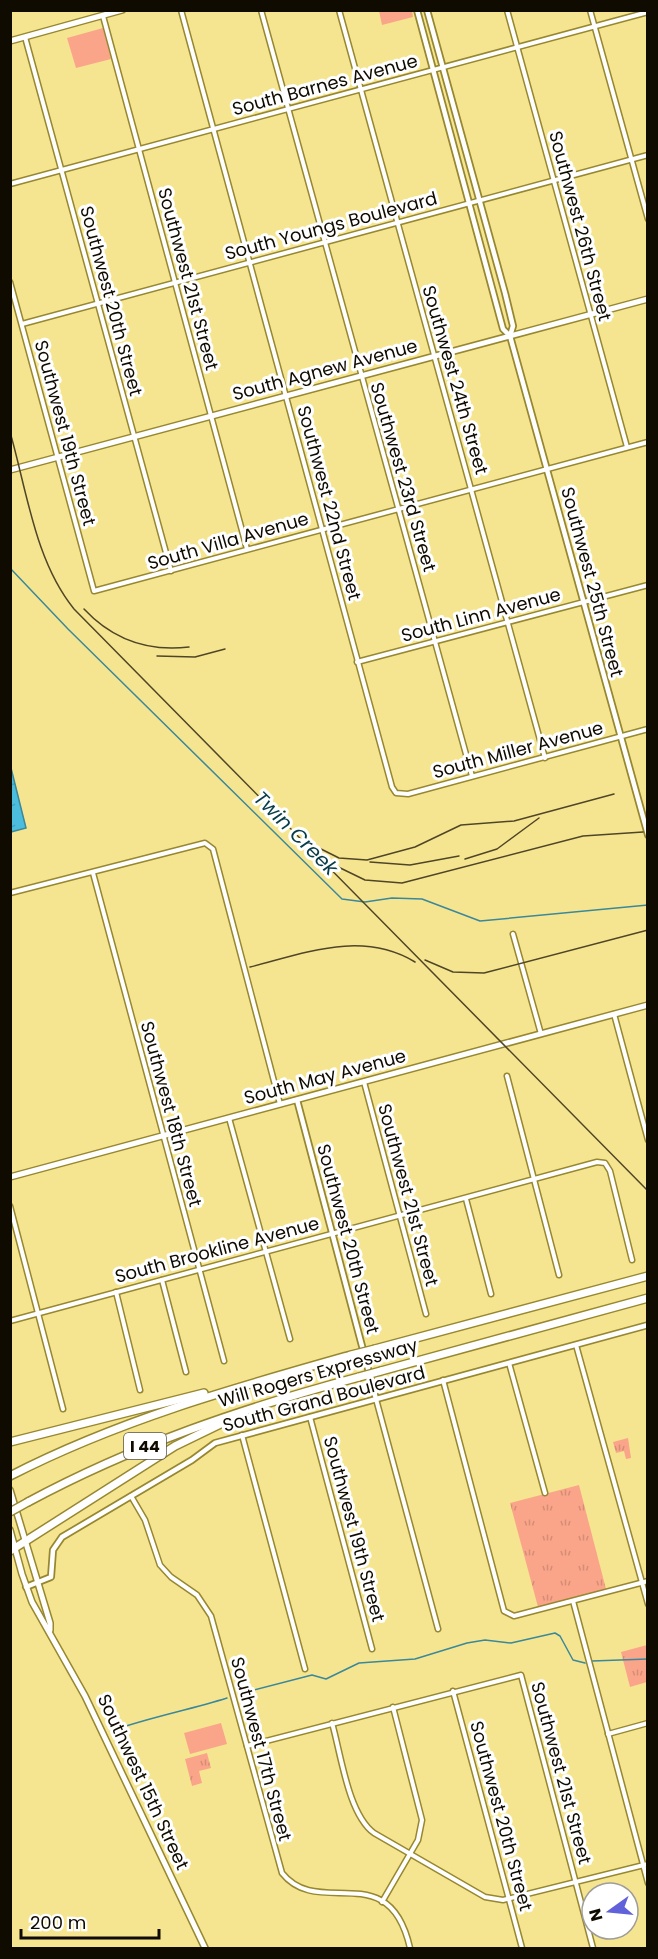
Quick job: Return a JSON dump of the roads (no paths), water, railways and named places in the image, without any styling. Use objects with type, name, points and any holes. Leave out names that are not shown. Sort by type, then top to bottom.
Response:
[{"type":"highway","name":"Will Rogers Expressway","points":[[10,1476],[123,1425],[236,1387],[648,1276]]},
{"type":"highway","name":"Will Rogers Expressway","points":[[10,1512],[153,1442],[267,1401],[648,1298]]},
{"type":"highway","points":[[10,1442],[176,1398],[236,1387]]},
{"type":"highway","points":[[13,1550],[175,1446],[267,1401]]},
{"type":"main road","points":[[10,41],[122,10]]},
{"type":"main road","name":"South Agnew Avenue","points":[[10,470],[648,299]]},
{"type":"main road","name":"South May Avenue","points":[[10,1178],[648,1005]]},
{"type":"main road","name":"Southwest 15th Street","points":[[10,1490],[50,1623],[50,1630]]},
{"type":"main road","name":"Southwest 15th Street","points":[[10,1530],[13,1550],[26,1587],[45,1626],[50,1630],[85,1696],[205,1948]]},
{"type":"street","name":"Southwest 22nd Street","points":[[181,10],[389,780],[396,793]]},
{"type":"street","name":"Southwest 23rd Street","points":[[261,10],[472,776]]},
{"type":"street","name":"Southwest 24th Street","points":[[339,10],[545,758]]},
{"type":"street","name":"Southwest 25th Street","points":[[417,10],[503,329],[510,336],[648,835]]},
{"type":"street","name":"Southwest 25th Street","points":[[427,10],[513,326],[510,336]]},
{"type":"street","name":"Southwest 26th Street","points":[[507,10],[627,447]]},
{"type":"street","points":[[590,10],[648,219]]},
{"type":"street","name":"South Barnes Avenue","points":[[10,184],[648,12]]},
{"type":"street","name":"Southwest 21st Street","points":[[103,16],[247,549]]},
{"type":"street","name":"Southwest 20th Street","points":[[26,37],[171,571]]},
{"type":"street","name":"South Youngs Boulevard","points":[[22,324],[648,155]]},
{"type":"street","name":"Southwest 19th Street","points":[[10,282],[94,591]]},
{"type":"street","name":"South Villa Avenue","points":[[94,591],[648,442]]},
{"type":"street","name":"South Linn Avenue","points":[[357,662],[648,585]]},
{"type":"street","name":"South Miller Avenue","points":[[396,793],[408,794],[648,729]]},
{"type":"street","points":[[10,892],[206,843],[213,849],[280,1104]]},
{"type":"street","name":"Southwest 18th Street","points":[[93,873],[224,1361]]},
{"type":"street","points":[[513,934],[541,1034]]},
{"type":"street","points":[[614,1014],[648,1140]]},
{"type":"street","points":[[507,1076],[559,1275]]},
{"type":"street","name":"Southwest 21st Street","points":[[364,1082],[426,1314]]},
{"type":"street","name":"Southwest 20th Street","points":[[297,1100],[438,1629]]},
{"type":"street","points":[[229,1118],[290,1339]]},
{"type":"street","name":"South Brookline Avenue","points":[[10,1321],[466,1199],[584,1164],[605,1163],[610,1171],[632,1260]]},
{"type":"street","points":[[466,1199],[491,1294]]},
{"type":"street","points":[[10,1206],[40,1313],[63,1409]]},
{"type":"street","points":[[162,1280],[186,1372]]},
{"type":"street","points":[[116,1292],[140,1390]]},
{"type":"street","name":"South Grand Boulevard","points":[[37,1583],[52,1575],[51,1557],[59,1539],[192,1460],[209,1446],[309,1416],[648,1325]]},
{"type":"street","points":[[576,1344],[648,1604]]},
{"type":"street","points":[[509,1362],[545,1493]]},
{"type":"street","points":[[442,1380],[504,1611],[514,1616],[648,1581]]},
{"type":"street","name":"Southwest 19th Street","points":[[309,1416],[372,1649]]},
{"type":"street","points":[[242,1435],[305,1669]]},
{"type":"street","name":"Southwest 17th Street","points":[[131,1496],[145,1520],[160,1565],[171,1577],[197,1595],[209,1611],[278,1863],[285,1876],[295,1886],[309,1891],[361,1892],[382,1902],[399,1918],[410,1948]]},
{"type":"street","points":[[26,1587],[37,1583]]},
{"type":"street","points":[[573,1601],[645,1864],[648,1883]]},
{"type":"street","name":"Southwest 21st Street","points":[[453,1691],[521,1675],[593,1948]]},
{"type":"street","points":[[247,1746],[453,1691]]},
{"type":"street","name":"Southwest 20th Street","points":[[453,1691],[522,1948]]},
{"type":"street","points":[[382,1902],[418,1840],[422,1820],[393,1707]]},
{"type":"street","points":[[332,1723],[354,1805],[360,1819],[369,1829],[485,1897],[509,1898],[645,1864]]},
{"type":"street","points":[[608,1734],[648,1723]]},
{"type":"water","points":[[10,769],[26,828],[11,832]]},
{"type":"waterway","name":"Twin Creek","points":[[10,568],[68,629],[342,899],[365,902],[392,898],[422,899],[480,921],[648,905]]},
{"type":"waterway","points":[[239,1694],[312,1675],[326,1679],[359,1663],[415,1659],[467,1643],[485,1640],[511,1643],[555,1633],[560,1636],[573,1660],[585,1663]]},
{"type":"waterway","points":[[592,1661],[648,1659]]},
{"type":"waterway","points":[[114,1730],[227,1698]]},
{"type":"railway","points":[[10,432],[41,547],[61,590],[74,609],[648,1191]]},
{"type":"railway","points":[[84,609],[107,629],[132,642],[159,648],[189,647]]},
{"type":"railway","points":[[157,656],[195,657],[225,649]]},
{"type":"railway","points":[[313,845],[339,858],[367,860],[415,847],[461,825],[514,821],[614,794]]},
{"type":"railway","points":[[465,859],[497,849],[539,818]]},
{"type":"railway","points":[[330,863],[365,880],[402,883],[583,836],[643,832]]},
{"type":"railway","points":[[370,862],[410,865],[459,856]]},
{"type":"railway","points":[[425,960],[453,972],[484,973],[648,930]]},
{"type":"railway","points":[[250,967],[312,951],[354,946],[375,947],[395,952],[415,962]]}]
